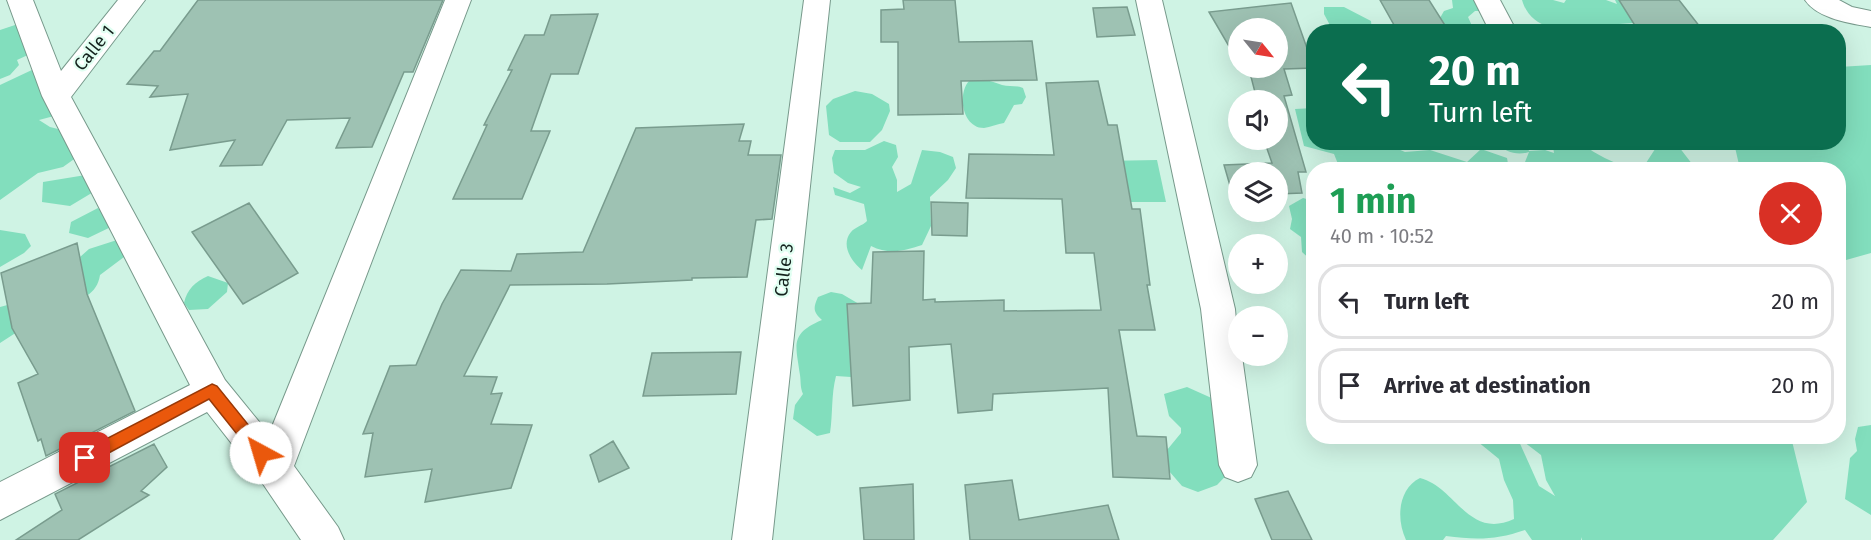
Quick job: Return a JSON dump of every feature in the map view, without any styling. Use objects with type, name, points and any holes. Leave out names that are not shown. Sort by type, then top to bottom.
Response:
[{"type":"street","name":"Calle 1","points":[[56,96],[132,0]]},
{"type":"street","points":[[274,469],[458,0]]},
{"type":"street","name":"Calle 3","points":[[752,540],[816,0]]},
{"type":"street","points":[[1149,0],[1218,309],[1238,465]]},
{"type":"street","points":[[1486,0],[1500,24]]},
{"type":"street","points":[[1818,0],[1844,13],[1871,19]]},
{"type":"street","points":[[15,12],[56,96],[212,391],[274,469],[324,540]]},
{"type":"street","points":[[0,502],[212,391]]},
{"type":"green space","points":[[1452,0],[1486,0],[1485,11],[1475,11],[1468,17],[1471,24],[1444,24],[1440,18],[1444,11],[1453,8]]},
{"type":"green space","points":[[1522,0],[1553,0],[1564,3],[1566,0],[1606,0],[1617,4],[1615,0],[1660,0],[1647,22],[1542,24],[1527,11]]},
{"type":"green space","points":[[1324,7],[1344,7],[1371,21],[1371,24],[1329,24],[1324,14]]},
{"type":"green space","points":[[36,18],[30,54],[17,60],[19,65],[10,75],[0,79],[0,30]]},
{"type":"green space","points":[[1871,65],[1871,253],[1846,260],[1846,162],[1738,162],[1736,150],[1846,150],[1846,67]]},
{"type":"green space","points":[[58,67],[72,75],[54,116],[39,120],[50,127],[82,135],[84,152],[63,167],[38,173],[0,200],[0,85],[34,69]]},
{"type":"green space","points":[[972,78],[1023,88],[1026,97],[1022,104],[1014,105],[1004,123],[984,128],[976,126],[970,122],[963,107],[964,91]]},
{"type":"green space","points":[[855,91],[872,94],[889,104],[890,111],[882,130],[870,142],[840,142],[829,135],[826,106],[833,99]]},
{"type":"green space","points":[[1306,108],[1306,147],[1304,146],[1295,109]]},
{"type":"green space","points":[[884,141],[896,145],[898,157],[892,167],[897,180],[897,192],[911,184],[922,150],[940,152],[953,157],[956,168],[948,180],[930,197],[931,226],[922,245],[896,251],[871,246],[862,270],[851,258],[847,242],[851,232],[867,221],[864,204],[835,195],[833,187],[850,193],[861,187],[848,183],[834,173],[832,158],[835,150],[865,150]]},
{"type":"green space","points":[[1319,150],[1400,150],[1405,152],[1430,150],[1467,162],[1337,162],[1334,154]]},
{"type":"green space","points":[[1480,150],[1507,158],[1508,162],[1467,162]]},
{"type":"green space","points":[[1507,150],[1545,150],[1554,153],[1554,150],[1590,150],[1614,162],[1525,162],[1529,152],[1520,154]]},
{"type":"green space","points":[[1654,150],[1681,150],[1691,162],[1647,162]]},
{"type":"green space","points":[[1157,160],[1166,202],[1067,202],[1048,162]]},
{"type":"green space","points":[[104,172],[100,188],[70,206],[42,202],[43,182]]},
{"type":"green space","points":[[1303,198],[1306,199],[1306,256],[1302,252],[1301,237],[1290,229],[1292,219],[1289,206]]},
{"type":"green space","points":[[98,208],[115,225],[88,238],[69,233],[71,222]]},
{"type":"green space","points":[[0,230],[25,234],[31,246],[24,253],[0,267]]},
{"type":"green space","points":[[117,240],[125,245],[124,257],[100,275],[92,292],[64,306],[72,276],[81,262],[80,257],[89,249]]},
{"type":"green space","points":[[208,276],[228,283],[227,292],[208,309],[189,310],[184,303],[189,290],[195,283]]},
{"type":"green space","points":[[831,292],[842,294],[859,304],[864,370],[851,377],[836,376],[830,433],[817,436],[793,419],[795,405],[803,394],[797,342],[804,330],[822,320],[815,312],[815,304],[818,297]]},
{"type":"green space","points":[[15,303],[31,323],[0,343],[0,307]]},
{"type":"green space","points":[[1187,387],[1216,400],[1238,463],[1217,485],[1198,492],[1182,486],[1169,471],[1167,450],[1181,433],[1181,428],[1169,416],[1164,394]]},
{"type":"green space","points":[[1871,425],[1871,515],[1845,499],[1850,458],[1857,451],[1855,439],[1858,427]]},
{"type":"green space","points":[[1481,444],[1520,444],[1539,486],[1555,496],[1546,480],[1541,455],[1527,444],[1793,444],[1807,502],[1773,540],[1582,540],[1581,537],[1581,540],[1532,540],[1525,530],[1505,536],[1486,538],[1446,536],[1443,540],[1406,540],[1401,523],[1401,505],[1407,489],[1420,478],[1432,483],[1463,510],[1485,523],[1498,524],[1514,519],[1513,500],[1504,480],[1499,459]]},
{"type":"building","points":[[198,0],[443,0],[413,72],[404,72],[372,147],[336,148],[350,118],[287,120],[262,165],[220,166],[235,140],[170,150],[188,94],[150,97],[158,86],[127,84],[154,51],[160,51]]},
{"type":"building","points":[[903,0],[955,0],[959,42],[1032,41],[1037,80],[961,81],[963,114],[898,115],[898,42],[881,42],[881,10],[904,9]]},
{"type":"building","points":[[1380,0],[1429,0],[1444,24],[1394,24]]},
{"type":"building","points":[[1619,0],[1679,0],[1698,24],[1634,24]]},
{"type":"building","points":[[1291,3],[1306,45],[1306,68],[1288,69],[1288,18],[1228,18],[1228,45],[1209,12]]},
{"type":"building","points":[[1127,7],[1135,35],[1097,37],[1093,8]]},
{"type":"building","points":[[598,14],[578,74],[551,74],[531,131],[550,131],[522,199],[453,199],[487,125],[484,125],[512,70],[508,70],[525,35],[544,35],[551,15]]},
{"type":"building","points":[[1251,78],[1287,78],[1292,95],[1288,96],[1288,90],[1254,90]]},
{"type":"building","points":[[1098,81],[1108,125],[1117,125],[1132,209],[1140,209],[1150,285],[1147,285],[1155,330],[1119,330],[1137,436],[1166,437],[1170,479],[1113,477],[1108,388],[993,394],[992,410],[958,413],[951,344],[909,347],[910,400],[853,406],[847,304],[871,303],[873,252],[924,251],[923,300],[935,299],[935,302],[1004,300],[1004,311],[1101,310],[1094,253],[1066,253],[1062,199],[966,198],[969,154],[1054,155],[1046,83]]},
{"type":"building","points":[[1288,110],[1306,172],[1298,172],[1302,193],[1288,194],[1288,162],[1272,162],[1267,150],[1288,150]]},
{"type":"building","points":[[744,124],[739,141],[751,141],[748,155],[781,155],[772,219],[756,220],[747,277],[607,284],[510,285],[464,376],[497,377],[491,394],[502,393],[491,424],[532,425],[511,488],[425,502],[432,469],[365,477],[373,433],[363,434],[390,366],[416,365],[442,304],[461,270],[511,271],[517,254],[583,252],[636,128]]},
{"type":"building","points":[[1224,165],[1228,165],[1228,179]]},
{"type":"building","points":[[931,202],[968,203],[967,236],[932,235]]},
{"type":"building","points":[[249,203],[298,273],[243,304],[192,232]]},
{"type":"building","points":[[77,243],[87,294],[135,411],[46,456],[41,439],[38,441],[18,383],[38,374],[12,328],[1,273]]},
{"type":"building","points":[[741,352],[736,394],[643,396],[652,353]]},
{"type":"building","points":[[613,441],[629,468],[599,482],[590,455]]},
{"type":"building","points":[[154,444],[167,467],[141,491],[149,495],[78,540],[16,540],[62,510],[55,494]]},
{"type":"building","points":[[1012,480],[1019,520],[1108,505],[1119,540],[970,540],[965,485]]},
{"type":"building","points":[[913,484],[914,540],[864,540],[860,488]]},
{"type":"building","points":[[1288,491],[1312,540],[1272,540],[1255,499]]},
{"type":"route","points":[[85,458],[212,391],[261,453]]}]
